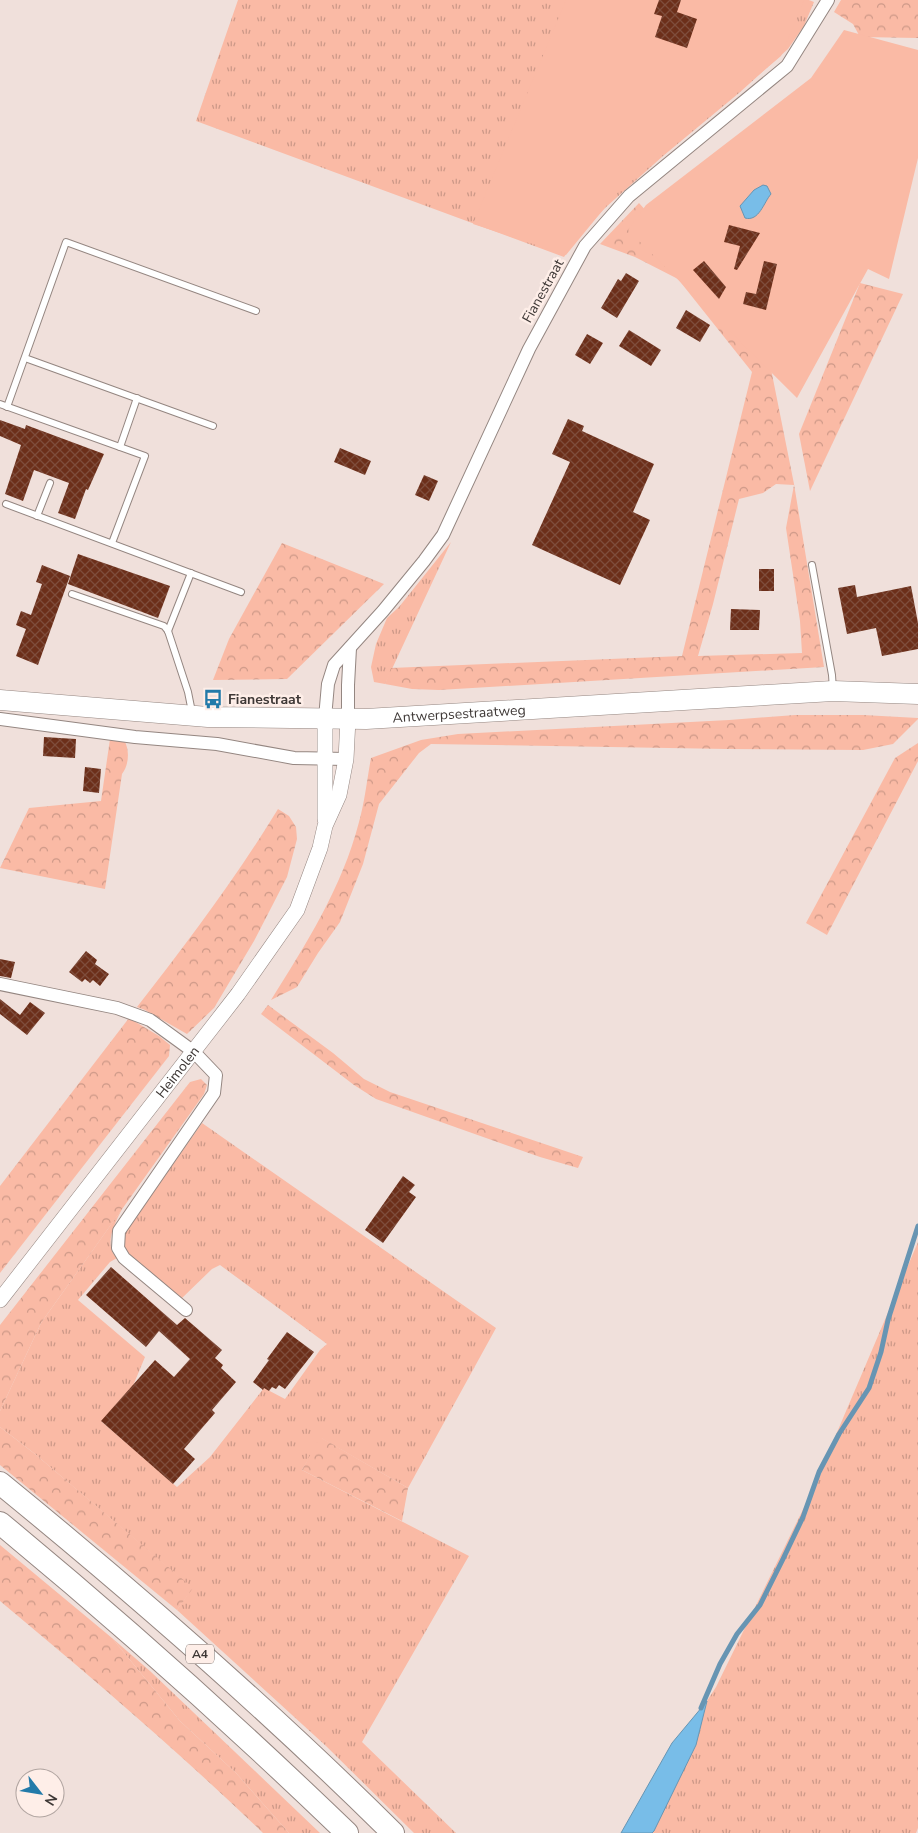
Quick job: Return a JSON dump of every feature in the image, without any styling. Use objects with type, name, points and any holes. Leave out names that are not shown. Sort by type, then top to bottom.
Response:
[{"type":"highway","name":"A4","points":[[0,1483],[165,1622],[268,1715],[393,1833]]},
{"type":"highway","name":"A4","points":[[0,1523],[150,1650],[257,1747],[347,1833]]},
{"type":"main road","name":"Antwerpsestraatweg","points":[[0,700],[193,716],[366,719],[833,691],[918,694]]},
{"type":"street","name":"Fianestraat","points":[[325,718],[328,684],[334,665],[424,561],[443,535],[529,348],[585,246],[629,196],[787,66],[828,0]]},
{"type":"street","points":[[348,719],[350,648]]},
{"type":"street","name":"Heimolen","points":[[325,718],[325,826]]},
{"type":"street","points":[[0,719],[135,737],[217,744],[294,758],[346,759]]},
{"type":"street","name":"Heimolen","points":[[0,1300],[194,1052],[238,994],[296,910],[320,848],[325,826],[339,795],[346,759],[348,719]]},
{"type":"street","points":[[0,984],[117,1008],[150,1020],[194,1052],[216,1075],[214,1094],[118,1232],[118,1248],[124,1258],[186,1310]]},
{"type":"lane","points":[[7,407],[66,242],[256,311]]},
{"type":"lane","points":[[25,358],[213,426]]},
{"type":"lane","points":[[120,447],[138,398]]},
{"type":"lane","points":[[0,404],[144,456],[112,543]]},
{"type":"lane","points":[[37,516],[50,483]]},
{"type":"lane","points":[[6,504],[242,592]]},
{"type":"lane","points":[[812,565],[832,674],[833,691]]},
{"type":"lane","points":[[168,631],[191,573]]},
{"type":"lane","points":[[72,594],[164,626],[168,631],[188,692],[193,716]]},
{"type":"green space","points":[[238,0],[809,0],[814,2],[804,26],[788,49],[605,208],[575,241],[564,257],[196,121]]},
{"type":"green space","points":[[566,0],[804,0],[781,56],[616,194],[566,255],[473,224]]},
{"type":"green space","points":[[841,0],[918,0],[918,38],[860,37],[853,24],[834,12]]},
{"type":"green space","points":[[844,30],[918,50],[918,158],[889,279],[868,269],[797,398],[628,230],[646,205],[811,78]]},
{"type":"green space","points":[[639,203],[766,344],[794,484],[824,667],[439,690],[412,689],[385,684],[391,668],[682,656],[752,372],[678,279],[635,257],[600,244]],"holes":[[[776,484],[794,485],[786,528],[800,621],[802,653],[698,656],[739,499],[763,493]]]},
{"type":"green space","points":[[860,283],[903,294],[810,491],[799,434]]},
{"type":"green space","points":[[451,542],[385,684],[374,682],[371,667],[376,644],[387,618],[399,607]]},
{"type":"green space","points":[[282,543],[384,584],[287,679],[213,680],[229,639]]},
{"type":"green space","points":[[795,715],[863,715],[918,719],[893,744],[863,750],[431,744],[419,753],[379,804],[363,864],[340,922],[297,987],[271,1000],[322,915],[343,870],[361,814],[371,758],[421,740],[458,734]]},
{"type":"green space","points":[[110,739],[124,740],[128,757],[122,774],[105,889],[0,868],[29,808],[101,801]]},
{"type":"green space","points":[[918,743],[918,761],[827,935],[806,923],[895,758]]},
{"type":"green space","points":[[278,809],[289,816],[296,827],[297,839],[287,877],[254,941],[214,1008],[187,1034],[137,1007],[211,910]]},
{"type":"green space","points":[[268,1005],[333,1053],[364,1079],[390,1092],[583,1157],[578,1168],[540,1157],[376,1099],[354,1085],[261,1014]]},
{"type":"green space","points":[[129,1018],[170,1045],[169,1056],[0,1273],[0,1186]]},
{"type":"green space","points":[[201,1079],[207,1085],[204,1094],[41,1323],[0,1411],[0,1325],[190,1082]]},
{"type":"green space","points":[[202,1123],[496,1328],[408,1488],[321,1438],[302,1470],[469,1556],[362,1742],[456,1833],[414,1833],[326,1746],[177,1610],[192,1588],[35,1454],[0,1427],[0,1411],[41,1323],[122,1209],[114,1227],[111,1240],[113,1253],[117,1258],[110,1262],[78,1300],[145,1357],[130,1393],[121,1400],[102,1422],[177,1487],[210,1457],[264,1388],[285,1399],[320,1350],[327,1344],[220,1265],[212,1269],[181,1299],[129,1255],[122,1245],[122,1237]]},
{"type":"green space","points":[[918,1242],[918,1828],[916,1833],[652,1833],[696,1745],[707,1701],[716,1687],[812,1491]]},
{"type":"green space","points":[[0,1427],[35,1454],[193,1588],[177,1610],[0,1465]]},
{"type":"green space","points":[[320,1437],[408,1488],[402,1521],[302,1470]]},
{"type":"green space","points":[[0,1545],[112,1638],[180,1721],[236,1773],[289,1833],[263,1833],[134,1715],[0,1601]]},
{"type":"green space","points":[[112,1638],[150,1671],[320,1833],[289,1833],[236,1773],[180,1721]]},
{"type":"water","points":[[763,185],[767,186],[771,194],[758,214],[754,217],[745,218],[740,206],[754,190]]},
{"type":"water","points":[[707,1701],[696,1745],[654,1831],[652,1833],[621,1833],[672,1743]]},
{"type":"building","points":[[659,0],[681,0],[677,12],[697,19],[687,48],[655,37],[662,16],[654,14]]},
{"type":"building","points":[[729,225],[760,233],[737,270],[734,269],[740,246],[724,242]]},
{"type":"building","points":[[704,261],[726,287],[719,299],[693,270]]},
{"type":"building","points":[[764,261],[777,264],[766,310],[743,304],[746,292],[756,294]]},
{"type":"building","points":[[626,273],[639,281],[617,318],[601,308],[618,279],[621,281]]},
{"type":"building","points":[[686,310],[710,325],[700,342],[676,328]]},
{"type":"building","points":[[629,330],[661,350],[651,366],[619,346]]},
{"type":"building","points":[[587,334],[603,343],[590,364],[575,355]]},
{"type":"building","points":[[568,419],[584,426],[582,431],[654,464],[633,512],[650,520],[620,585],[532,545],[570,462],[552,454]]},
{"type":"building","points":[[0,420],[25,429],[26,425],[104,454],[88,490],[86,489],[75,519],[58,513],[69,483],[34,470],[23,501],[5,494],[21,445],[0,436]]},
{"type":"building","points":[[340,448],[371,461],[365,475],[334,462]]},
{"type":"building","points":[[424,475],[438,481],[429,501],[415,495]]},
{"type":"building","points":[[78,554],[170,586],[158,618],[68,584]]},
{"type":"building","points":[[42,565],[70,576],[38,665],[16,656],[26,629],[16,625],[21,611],[31,615],[42,584],[36,582]]},
{"type":"building","points":[[759,569],[774,569],[774,591],[759,591]]},
{"type":"building","points":[[855,585],[857,597],[911,586],[918,623],[918,649],[882,656],[876,628],[847,634],[838,588]]},
{"type":"building","points":[[731,609],[760,610],[759,630],[730,630]]},
{"type":"building","points":[[44,737],[76,739],[75,758],[43,756]]},
{"type":"building","points":[[85,767],[101,769],[99,793],[83,791]]},
{"type":"building","points":[[86,951],[97,960],[95,964],[109,974],[100,986],[93,980],[90,983],[85,979],[82,982],[69,972]]},
{"type":"building","points":[[0,959],[15,962],[11,978],[0,976]]},
{"type":"building","points":[[0,999],[20,1015],[30,1002],[45,1013],[27,1035],[0,1014]]},
{"type":"building","points":[[403,1176],[415,1185],[409,1192],[416,1197],[383,1243],[365,1230]]},
{"type":"building","points":[[111,1267],[177,1325],[185,1318],[222,1350],[215,1358],[223,1365],[221,1368],[236,1382],[212,1410],[215,1413],[184,1449],[195,1459],[173,1484],[101,1421],[155,1360],[174,1377],[190,1359],[159,1331],[146,1347],[86,1295]]},
{"type":"building","points":[[287,1332],[314,1352],[285,1389],[279,1385],[276,1389],[272,1387],[269,1391],[264,1388],[263,1390],[253,1382]]},
{"type":"waterway","points":[[701,1708],[720,1664],[737,1634],[760,1605],[803,1517],[819,1472],[839,1434],[869,1388],[881,1352],[888,1320],[918,1226]]},
{"type":"place","name":"Fianestraat","points":[[213,699]]}]
